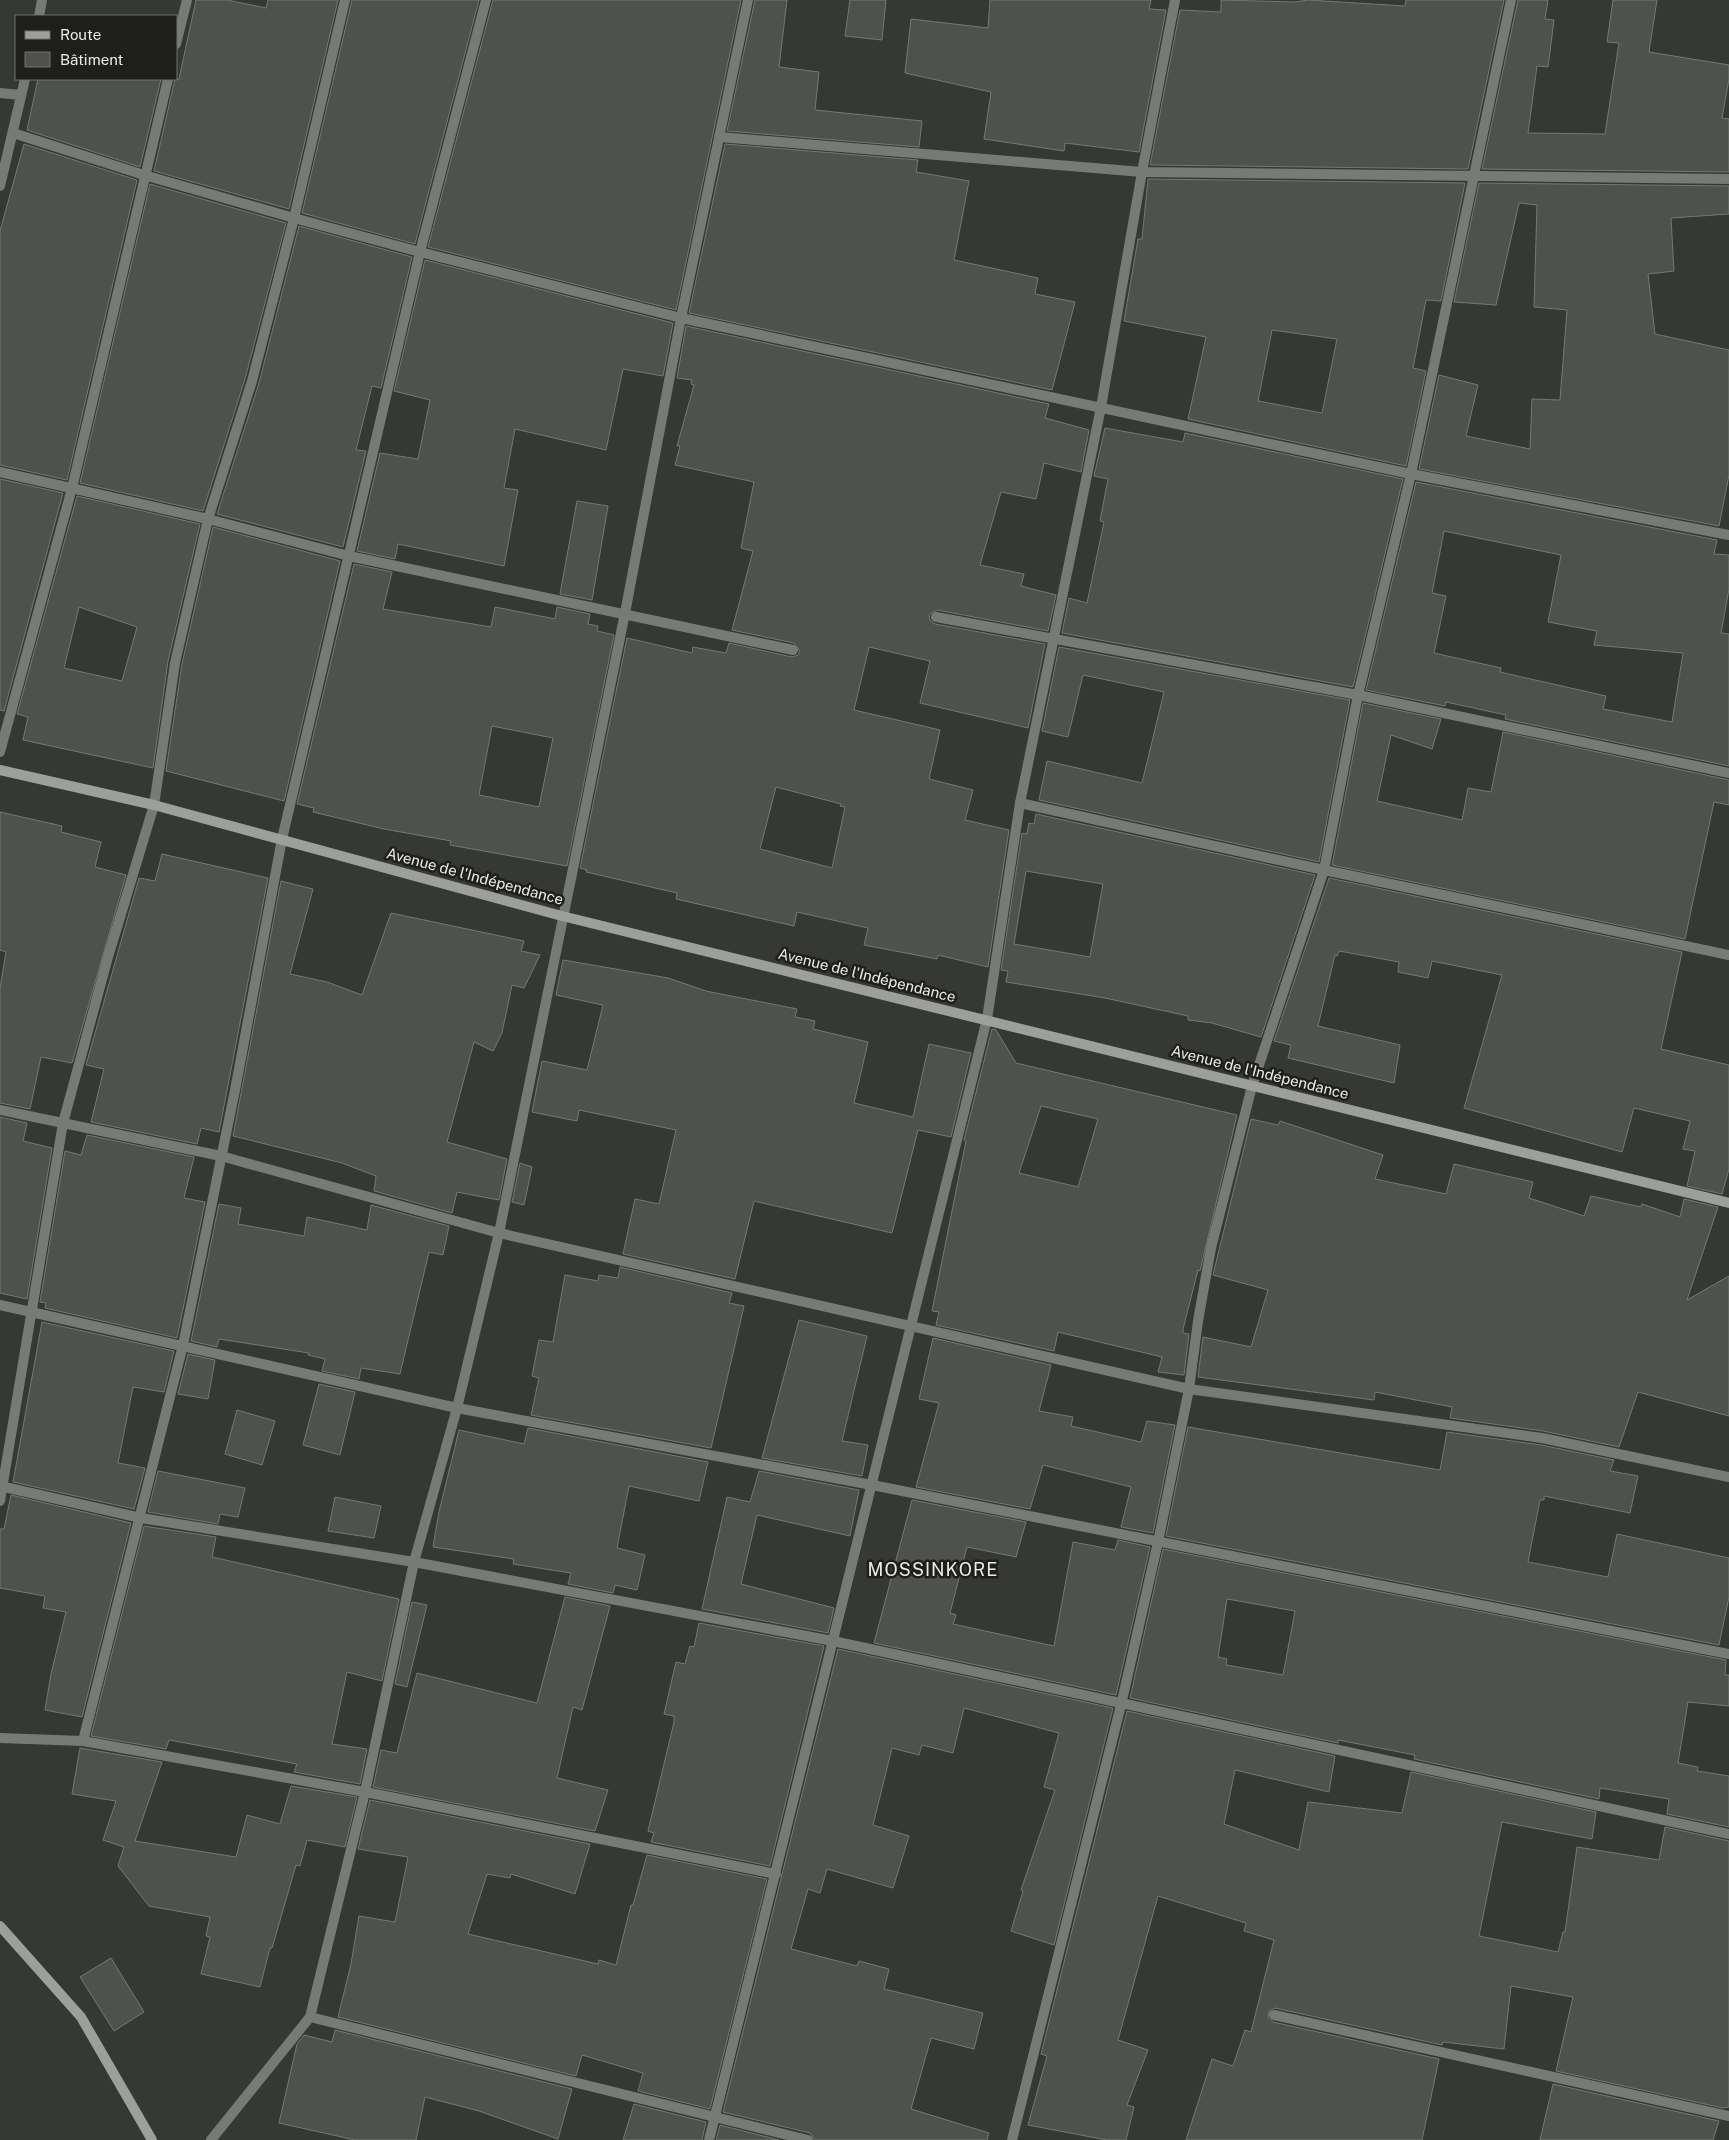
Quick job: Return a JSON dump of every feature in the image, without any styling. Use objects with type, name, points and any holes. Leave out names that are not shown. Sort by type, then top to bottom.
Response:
[{"type":"main road","name":"Avenue de l'Indépendance","points":[[0,770],[154,805],[562,916],[1729,1203]]},
{"type":"main road","points":[[0,1926],[81,2017],[152,2140]]},
{"type":"street","points":[[39,15],[42,0]]},
{"type":"street","points":[[178,36],[187,0]]},
{"type":"street","points":[[0,1501],[63,1123],[108,957],[154,805],[175,664],[208,519],[252,381],[294,218],[346,0]]},
{"type":"street","points":[[83,1741],[141,1518],[183,1345],[282,839],[420,252],[486,0]]},
{"type":"street","points":[[210,2140],[310,2017],[365,1792],[414,1562],[457,1408],[499,1232],[625,613],[681,318],[748,0]]},
{"type":"street","points":[[708,2140],[716,2116],[987,1019],[1020,803],[1101,407],[1142,172],[1175,0]]},
{"type":"street","points":[[1012,2140],[1121,1705],[1158,1542],[1190,1389],[1198,1321],[1211,1248],[1252,1086],[1324,870],[1358,695],[1411,474],[1511,0]]},
{"type":"street","points":[[0,186],[25,80]]},
{"type":"street","points":[[0,752],[72,488],[168,80]]},
{"type":"street","points":[[0,93],[21,95]]},
{"type":"street","points":[[13,133],[144,175],[294,218],[681,318],[1411,474],[1729,536]]},
{"type":"street","points":[[719,137],[1142,172],[1729,179]]},
{"type":"street","points":[[0,472],[208,519],[349,556],[625,613],[792,650]]},
{"type":"street","points":[[936,617],[1358,695],[1729,773]]},
{"type":"street","points":[[1020,803],[1324,870],[1729,955]]},
{"type":"street","points":[[0,1110],[221,1156],[499,1232],[1190,1389],[1542,1438],[1729,1477]]},
{"type":"street","points":[[0,1305],[457,1408],[872,1485],[1729,1654]]},
{"type":"street","points":[[2,1486],[141,1518],[414,1562],[833,1641],[1121,1705],[1729,1834]]},
{"type":"street","points":[[0,1738],[83,1741],[365,1792],[776,1874]]},
{"type":"street","points":[[1274,2014],[1729,2116]]},
{"type":"street","points":[[310,2017],[808,2140]]},
{"type":"building","points":[[196,0],[227,0],[266,8],[268,0],[338,0],[289,209],[154,171],[175,80],[179,79]]},
{"type":"building","points":[[352,0],[479,0],[415,244],[302,213]]},
{"type":"building","points":[[493,0],[741,0],[676,310],[428,247]]},
{"type":"building","points":[[755,0],[787,0],[779,67],[819,72],[815,110],[922,121],[919,147],[727,131]]},
{"type":"building","points":[[850,0],[886,0],[882,40],[845,36]]},
{"type":"building","points":[[990,0],[1151,0],[1149,9],[1166,10],[1139,152],[1065,143],[1064,151],[984,139],[991,92],[905,73],[911,19],[988,28]]},
{"type":"building","points":[[1221,0],[1295,2],[1308,0],[1405,6],[1406,0],[1504,0],[1468,169],[1150,165],[1180,10],[1221,12]]},
{"type":"building","points":[[1518,0],[1548,0],[1545,19],[1554,20],[1548,67],[1537,66],[1528,133],[1605,134],[1619,43],[1607,42],[1613,0],[1657,0],[1649,52],[1729,65],[1729,79],[1722,118],[1729,119],[1729,172],[1482,169]]},
{"type":"building","points":[[38,80],[161,80],[140,167],[27,130]]},
{"type":"building","points":[[24,144],[137,180],[67,480],[0,465],[0,231]]},
{"type":"building","points":[[725,144],[918,160],[916,172],[969,181],[954,260],[1038,278],[1035,294],[1075,302],[1052,390],[689,313]]},
{"type":"building","points":[[1148,179],[1465,183],[1441,301],[1426,300],[1413,368],[1426,371],[1406,466],[1188,419],[1206,337],[1124,321],[1138,239],[1142,239]],"holes":[[[1272,330],[1337,339],[1322,413],[1258,401]]]},
{"type":"building","points":[[1479,183],[1729,186],[1729,214],[1671,218],[1674,271],[1648,274],[1655,334],[1729,350],[1729,475],[1719,526],[1419,469],[1439,375],[1478,385],[1466,436],[1530,449],[1532,399],[1560,400],[1567,310],[1534,307],[1537,205],[1519,203],[1496,305],[1454,302]]},
{"type":"building","points":[[150,184],[286,223],[245,379],[203,511],[80,483]]},
{"type":"building","points":[[299,226],[412,257],[381,388],[372,386],[356,450],[366,451],[343,547],[217,514],[259,383]]},
{"type":"building","points":[[425,260],[673,323],[663,376],[623,369],[606,450],[515,429],[504,488],[518,490],[504,566],[398,544],[395,559],[357,551],[380,453],[418,459],[430,400],[394,391]]},
{"type":"building","points":[[686,326],[1049,404],[1045,418],[1089,430],[1081,472],[1044,463],[1036,499],[1001,492],[980,565],[1024,574],[1021,586],[1056,595],[1048,631],[937,610],[929,615],[930,620],[935,624],[1045,644],[1028,728],[920,703],[930,661],[869,647],[854,710],[940,730],[929,779],[973,790],[965,820],[1009,830],[988,967],[938,955],[937,959],[864,945],[868,928],[797,912],[794,926],[676,899],[677,893],[586,872],[587,870],[580,868],[627,638],[692,653],[693,647],[726,653],[729,643],[792,657],[798,655],[800,651],[794,643],[732,630],[753,551],[741,548],[754,482],[675,465],[680,446],[677,446],[694,385],[691,384],[692,380],[677,378]],"holes":[[[776,787],[841,804],[840,806],[845,807],[832,868],[760,849]]]},
{"type":"building","points":[[1105,428],[1183,442],[1185,433],[1403,479],[1353,687],[1062,633],[1069,598],[1087,603],[1104,522],[1100,521],[1108,479],[1094,476]]},
{"type":"building","points":[[0,479],[63,493],[4,711],[0,710]]},
{"type":"building","points":[[1416,482],[1717,540],[1714,554],[1729,555],[1729,589],[1721,633],[1729,634],[1729,766],[1505,719],[1506,715],[1446,702],[1445,706],[1366,690]],"holes":[[[1444,531],[1561,555],[1548,622],[1597,631],[1594,645],[1683,653],[1672,722],[1603,709],[1606,696],[1500,672],[1501,668],[1434,653],[1446,596],[1432,593]]]},
{"type":"building","points":[[77,496],[200,524],[168,661],[153,768],[23,740],[28,717],[17,714]],"holes":[[[79,607],[137,627],[122,681],[64,668]]]},
{"type":"building","points":[[577,501],[608,506],[592,600],[560,594]]},
{"type":"building","points":[[213,527],[340,561],[284,801],[166,771],[182,664]]},
{"type":"building","points":[[354,564],[392,572],[383,609],[491,627],[495,607],[555,619],[557,607],[590,614],[588,624],[598,626],[597,631],[614,635],[567,866],[450,845],[451,841],[384,829],[313,812],[314,808],[297,804]],"holes":[[[492,726],[553,738],[539,807],[479,795]]]},
{"type":"building","points":[[1059,647],[1350,700],[1319,862],[1039,800],[1047,761],[1142,783],[1164,692],[1083,675],[1068,737],[1042,731]]},
{"type":"building","points":[[1363,703],[1441,719],[1432,749],[1391,735],[1377,801],[1462,820],[1468,788],[1491,792],[1503,732],[1729,780],[1729,805],[1714,802],[1685,939],[1332,865]]},
{"type":"building","points":[[0,812],[62,826],[61,832],[101,842],[95,867],[126,875],[72,1063],[41,1057],[30,1109],[0,1103],[0,988],[6,952],[0,950]]},
{"type":"building","points":[[1036,814],[1315,875],[1261,1037],[1212,1023],[1188,1020],[1188,1016],[1105,998],[1006,982],[1008,971],[1001,970],[1022,833],[1027,834],[1029,823],[1034,824]],"holes":[[[1026,871],[1103,884],[1090,957],[1014,944]]]},
{"type":"building","points":[[162,854],[268,878],[219,1132],[201,1128],[197,1144],[91,1122],[104,1069],[86,1065],[139,878],[155,881]]},
{"type":"building","points":[[1329,878],[1682,952],[1661,1049],[1729,1065],[1729,1169],[1722,1194],[1687,1186],[1695,1151],[1683,1149],[1690,1121],[1634,1108],[1622,1152],[1464,1108],[1502,975],[1432,961],[1428,978],[1398,972],[1399,962],[1339,951],[1337,956],[1335,955],[1318,1026],[1400,1045],[1394,1083],[1288,1058],[1291,1045],[1274,1041]]},
{"type":"building","points":[[281,881],[313,889],[290,974],[327,982],[362,995],[391,913],[524,941],[521,951],[540,955],[524,988],[512,985],[502,1033],[493,1051],[474,1042],[447,1142],[507,1159],[499,1200],[457,1192],[452,1213],[374,1191],[376,1176],[342,1163],[233,1136]]},
{"type":"building","points":[[563,960],[668,978],[706,991],[797,1009],[795,1017],[815,1021],[813,1029],[868,1042],[854,1103],[913,1117],[929,1044],[971,1053],[951,1137],[918,1130],[892,1233],[754,1201],[735,1279],[623,1254],[635,1199],[659,1204],[676,1130],[579,1110],[577,1121],[532,1112],[542,1061],[587,1070],[603,1005],[556,995]]},
{"type":"building","points":[[992,1029],[996,1030],[1016,1063],[1237,1115],[1200,1271],[1198,1270],[1183,1329],[1183,1333],[1189,1334],[1184,1375],[1158,1372],[1162,1357],[1058,1332],[1054,1351],[936,1325],[939,1312],[932,1311],[966,1141],[964,1140]],"holes":[[[1041,1106],[1098,1119],[1078,1187],[1019,1173]]]},
{"type":"building","points":[[0,1117],[27,1123],[23,1141],[52,1148],[27,1299],[0,1293]]},
{"type":"building","points":[[1251,1119],[1278,1125],[1280,1121],[1383,1155],[1375,1179],[1446,1194],[1454,1164],[1533,1182],[1529,1198],[1584,1216],[1591,1196],[1641,1207],[1642,1204],[1680,1217],[1684,1199],[1718,1207],[1687,1300],[1729,1276],[1729,1416],[1638,1392],[1619,1447],[1543,1431],[1450,1418],[1452,1407],[1375,1392],[1374,1400],[1198,1377],[1203,1337],[1251,1347],[1268,1290],[1213,1275]]},
{"type":"building","points":[[87,1135],[194,1157],[184,1198],[205,1202],[177,1338],[45,1308],[46,1303],[40,1302],[65,1151],[81,1155]]},
{"type":"building","points":[[520,1163],[532,1167],[524,1205],[512,1202]]},
{"type":"building","points":[[219,1204],[241,1208],[238,1224],[304,1236],[307,1217],[367,1230],[371,1205],[449,1226],[443,1255],[429,1252],[400,1374],[361,1368],[359,1379],[322,1371],[325,1359],[308,1355],[309,1353],[219,1339],[217,1347],[191,1341]]},
{"type":"building","points":[[620,1267],[732,1293],[729,1303],[744,1306],[711,1448],[531,1415],[539,1378],[532,1376],[539,1340],[553,1342],[565,1275],[598,1281],[599,1275],[618,1278]]},
{"type":"building","points":[[799,1320],[867,1336],[842,1441],[868,1445],[862,1476],[762,1458]]},
{"type":"building","points":[[42,1322],[174,1351],[164,1392],[133,1387],[118,1463],[145,1468],[134,1509],[13,1482]]},
{"type":"building","points":[[933,1338],[1051,1365],[1039,1411],[1073,1417],[1071,1426],[1141,1442],[1147,1421],[1175,1425],[1153,1533],[1121,1527],[1131,1487],[1043,1465],[1030,1509],[916,1487],[939,1403],[919,1399]]},
{"type":"building","points":[[188,1354],[215,1360],[208,1399],[178,1394]]},
{"type":"building","points":[[319,1384],[355,1392],[340,1455],[303,1445]]},
{"type":"building","points":[[237,1410],[275,1421],[262,1465],[225,1454]]},
{"type":"building","points":[[1188,1427],[1440,1470],[1447,1432],[1541,1445],[1614,1460],[1610,1471],[1638,1476],[1630,1513],[1544,1496],[1544,1500],[1540,1500],[1528,1562],[1608,1577],[1617,1534],[1729,1558],[1729,1597],[1719,1645],[1166,1536]]},
{"type":"building","points":[[528,1428],[708,1462],[699,1501],[629,1486],[617,1548],[645,1555],[637,1590],[615,1585],[613,1593],[568,1584],[571,1573],[513,1564],[514,1559],[433,1547],[439,1512],[459,1430],[524,1444]]},
{"type":"building","points":[[158,1471],[245,1488],[238,1517],[220,1514],[218,1524],[148,1512]]},
{"type":"building","points":[[759,1471],[859,1490],[850,1536],[757,1515],[741,1584],[834,1608],[828,1633],[702,1609],[727,1497],[750,1502]]},
{"type":"building","points":[[11,1495],[131,1523],[82,1717],[45,1710],[51,1674],[66,1612],[43,1608],[45,1596],[0,1588],[0,1529],[4,1529]]},
{"type":"building","points":[[335,1497],[381,1506],[374,1538],[328,1531]]},
{"type":"building","points":[[912,1500],[1026,1522],[1016,1557],[967,1547],[950,1613],[956,1615],[953,1624],[1054,1646],[1073,1542],[1115,1550],[1118,1540],[1150,1547],[1116,1695],[874,1643]]},
{"type":"building","points":[[144,1526],[216,1537],[212,1557],[399,1599],[382,1681],[347,1672],[332,1744],[367,1749],[360,1784],[294,1772],[297,1764],[169,1740],[166,1749],[91,1736]]},
{"type":"building","points":[[1163,1549],[1726,1660],[1725,1675],[1729,1675],[1729,1706],[1688,1702],[1678,1763],[1698,1767],[1697,1771],[1729,1776],[1729,1827],[1667,1814],[1669,1799],[1600,1788],[1599,1799],[1414,1759],[1415,1755],[1338,1740],[1338,1743],[1130,1698]],"holes":[[[1227,1599],[1295,1611],[1283,1675],[1226,1665],[1227,1659],[1218,1657]]]},
{"type":"building","points":[[565,1597],[610,1606],[582,1710],[573,1707],[557,1778],[608,1790],[595,1831],[373,1787],[381,1750],[397,1753],[417,1673],[537,1703]]},
{"type":"building","points":[[412,1602],[427,1605],[407,1687],[395,1684]]},
{"type":"building","points":[[699,1623],[824,1646],[770,1866],[651,1842],[654,1833],[648,1831],[674,1722],[674,1716],[664,1714],[676,1662],[685,1664],[690,1646],[694,1647]]},
{"type":"building","points":[[838,1649],[1113,1708],[1054,1945],[1011,1931],[1023,1891],[1021,1890],[1055,1790],[1044,1787],[1059,1733],[964,1708],[953,1753],[922,1745],[919,1755],[892,1748],[873,1825],[909,1836],[893,1888],[827,1869],[820,1893],[808,1889],[791,1949],[857,1966],[859,1961],[889,1969],[884,1989],[983,2013],[974,2049],[931,2038],[911,2109],[989,2133],[987,2140],[815,2140],[810,2133],[723,2112]]},
{"type":"building","points":[[1127,1711],[1335,1756],[1329,1792],[1235,1770],[1224,1824],[1299,1850],[1308,1802],[1402,1813],[1411,1772],[1596,1812],[1592,1839],[1502,1822],[1479,1936],[1558,1952],[1563,1932],[1565,1932],[1577,1847],[1659,1860],[1665,1827],[1729,1841],[1729,2107],[1723,2108],[1556,2071],[1573,1997],[1511,1986],[1504,2049],[1443,2042],[1442,2045],[1275,2008],[1269,2011],[1268,2018],[1273,2022],[1439,2059],[1422,2140],[1186,2140],[1212,2059],[1233,2066],[1245,2030],[1251,2032],[1274,1940],[1244,1931],[1246,1923],[1158,1896],[1118,2040],[1148,2050],[1127,2105],[1134,2107],[1126,2140],[1107,2140],[1028,2125],[1047,2056],[1041,2054]]},
{"type":"building","points":[[80,1748],[162,1762],[135,1841],[236,1857],[247,1815],[280,1824],[291,1786],[357,1797],[345,1847],[307,1840],[300,1866],[296,1865],[260,1987],[201,1974],[210,1937],[206,1936],[210,1917],[149,1906],[118,1866],[124,1847],[103,1840],[116,1801],[72,1794]]},
{"type":"building","points":[[370,1800],[590,1844],[575,1894],[511,1874],[510,1878],[487,1874],[468,1934],[598,1964],[599,1960],[616,1965],[631,1905],[633,1905],[647,1855],[767,1879],[710,2109],[638,2091],[643,2073],[582,2055],[576,2076],[338,2017],[351,1964],[359,1916],[395,1922],[408,1857],[358,1849]]},
{"type":"building","points":[[111,1958],[144,2012],[114,2031],[80,1977]]},
{"type":"building","points":[[335,2030],[572,2089],[558,2139],[479,2111],[425,2097],[416,2140],[355,2140],[279,2123],[297,2044],[304,2035],[332,2042]]},
{"type":"building","points":[[1553,2084],[1719,2121],[1713,2140],[1540,2140]]},
{"type":"building","points":[[634,2104],[706,2122],[702,2140],[623,2140]]},
{"type":"building","points":[[720,2125],[779,2140],[716,2140]]},
{"type":"district","name":"MOSSINKORE","points":[[933,1569]]}]
